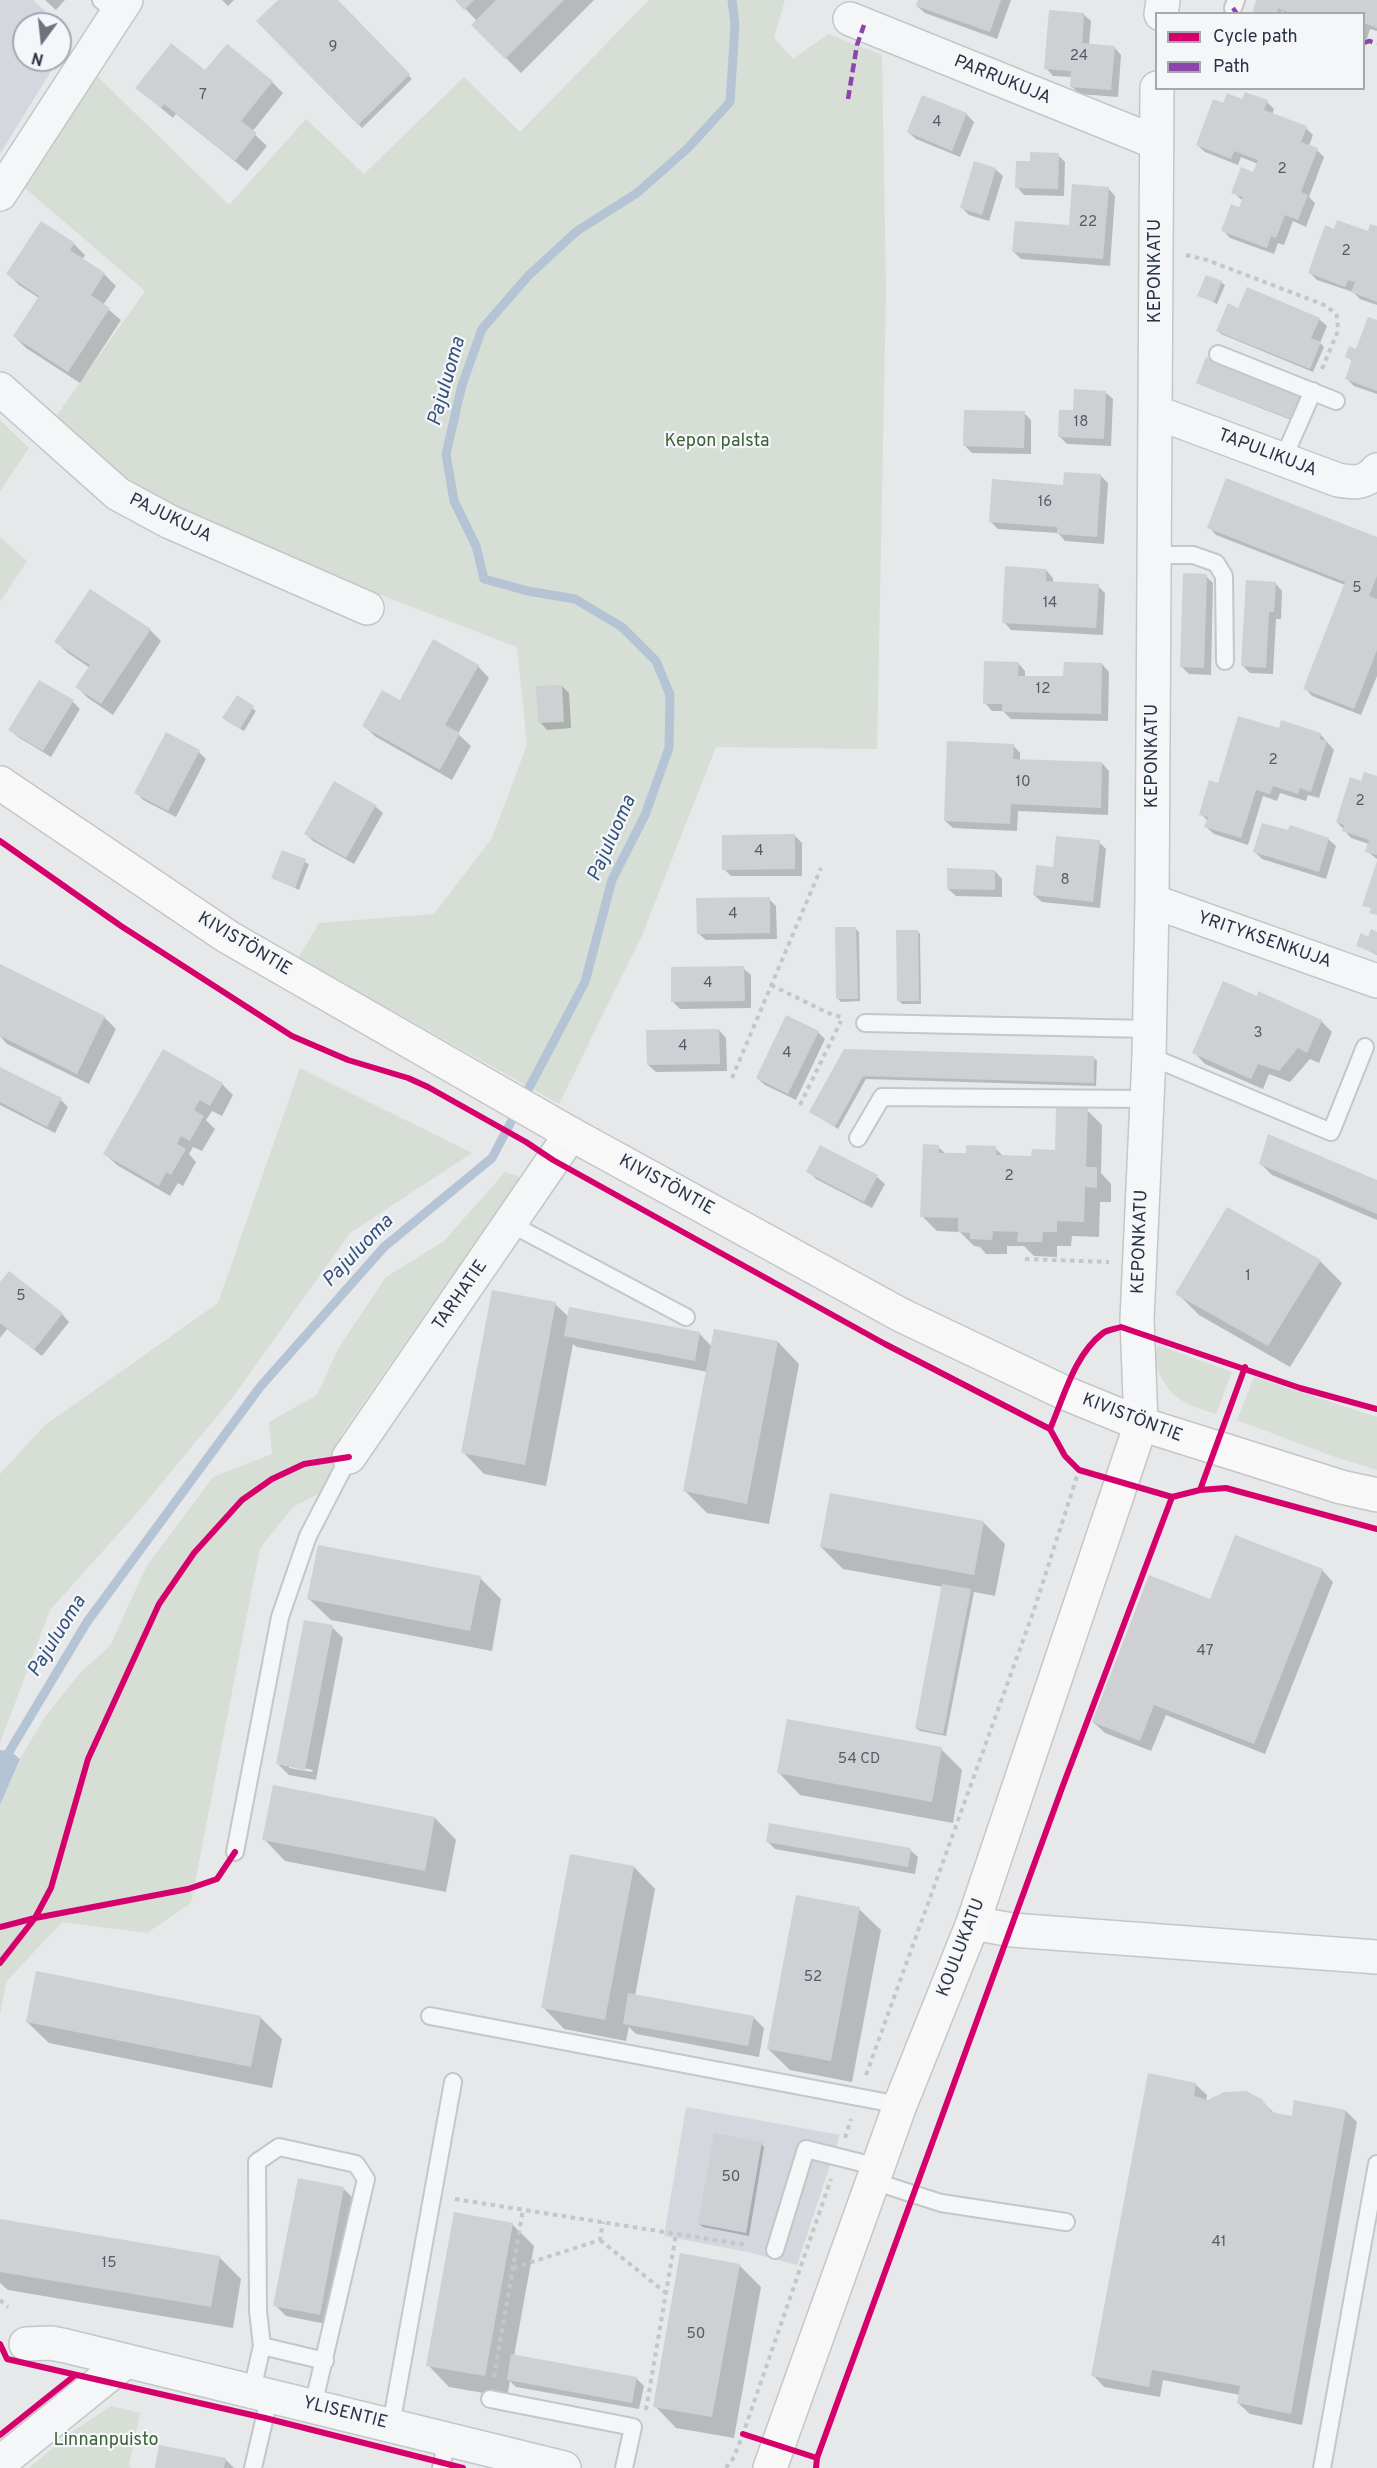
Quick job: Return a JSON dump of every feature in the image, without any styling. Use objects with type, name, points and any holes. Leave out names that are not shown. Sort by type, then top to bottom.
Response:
[{"type":"main road","name":"KIVISTÖNTIE","points":[[0,783],[228,937],[560,1127],[901,1315],[1065,1393],[1141,1424],[1341,1487],[1377,1496]]},
{"type":"main road","name":"KOULUKATU","points":[[774,2457],[900,2105],[973,1923],[1141,1424]]},
{"type":"street","points":[[0,194],[115,5]]},
{"type":"street","name":"PARRUKUJA","points":[[850,19],[1155,142]]},
{"type":"street","name":"KEPONKATU","points":[[1141,1424],[1137,1318],[1147,1099],[1152,901],[1157,90]]},
{"type":"street","name":"PAJUKUJA","points":[[0,388],[118,494],[170,522],[367,608]]},
{"type":"street","name":"TAPULIKUJA","points":[[1155,412],[1338,480],[1356,483],[1369,480],[1377,470]]},
{"type":"street","name":"YRITYKSENKUJA","points":[[1152,901],[1377,981]]},
{"type":"street","name":"TARHATIE","points":[[349,1457],[511,1224],[560,1127]]},
{"type":"street","points":[[973,1923],[1012,1930],[1377,1957]]},
{"type":"street","name":"YLISENTIE","points":[[26,2344],[51,2343],[391,2425],[444,2454],[547,2466]]},
{"type":"street","points":[[0,2463],[126,2361]]},
{"type":"lane","points":[[1218,354],[1336,401]]},
{"type":"lane","points":[[1282,459],[1313,391]]},
{"type":"lane","points":[[1154,555],[1193,555],[1216,563],[1224,576],[1225,661]]},
{"type":"lane","points":[[865,1023],[1149,1042],[1331,1132],[1365,1047]]},
{"type":"lane","points":[[858,1138],[882,1097],[1147,1099]]},
{"type":"lane","points":[[511,1224],[686,1317]]},
{"type":"lane","points":[[235,1852],[280,1617],[308,1536],[349,1457]]},
{"type":"lane","points":[[430,2016],[900,2105]]},
{"type":"lane","points":[[391,2425],[453,2082]]},
{"type":"lane","points":[[253,2468],[261,2393],[262,2346],[258,2311],[257,2162],[279,2147],[356,2164],[366,2179],[313,2406]]},
{"type":"lane","points":[[775,2250],[806,2149],[838,2157],[941,2203],[1066,2222]]},
{"type":"lane","points":[[1322,2468],[1377,2164]]},
{"type":"lane","points":[[262,2346],[325,2361]]},
{"type":"lane","points":[[490,2399],[633,2427],[624,2468]]},
{"type":"path","points":[[1156,248],[1206,260],[1327,306],[1337,316],[1338,331],[1313,391]]},
{"type":"path","points":[[732,1078],[821,868]]},
{"type":"path","points":[[771,985],[843,1018],[865,1023]]},
{"type":"path","points":[[800,1105],[843,1018]]},
{"type":"path","points":[[1026,1260],[1139,1262]]},
{"type":"path","points":[[1072,1463],[1079,1470],[1122,1482]]},
{"type":"path","points":[[726,2468],[734,2457],[743,2434],[858,2097],[1034,1610],[1079,1470]]},
{"type":"path","points":[[434,2196],[747,2245]]},
{"type":"path","points":[[490,2399],[523,2210]]},
{"type":"path","points":[[600,2240],[603,2222]]},
{"type":"path","points":[[633,2427],[645,2418],[676,2234]]},
{"type":"path","points":[[513,2268],[600,2240]]},
{"type":"path","points":[[600,2240],[666,2294]]},
{"type":"path","points":[[0,2300],[8,2307],[5,2317]]},
{"type":"path","points":[[743,2434],[774,2457]]},
{"type":"shaded area","points":[[0,0],[33,0],[46,12],[12,12],[12,72],[51,72],[0,154]]},
{"type":"shaded area","points":[[686,2107],[840,2135],[797,2265],[748,2252],[664,2236]]},
{"type":"green space","name":"Kepon palsta","points":[[649,0],[785,0],[774,38],[793,59],[828,34],[882,55],[886,292],[877,749],[716,747],[643,933],[559,1104],[298,958],[319,923],[434,914],[492,838],[527,745],[517,647],[370,591],[121,481],[55,418],[145,291],[19,183],[95,74],[229,205],[306,119],[364,174],[464,77],[520,132]]},
{"type":"green space","points":[[0,420],[29,448],[0,491]]},
{"type":"green space","points":[[0,537],[27,561],[0,602]]},
{"type":"green space","points":[[300,1068],[472,1153],[350,1233],[232,1398],[137,1513],[50,1610],[0,1743],[0,1474],[44,1426],[218,1303]]},
{"type":"green space","points":[[505,1172],[520,1177],[341,1435],[326,1490],[293,1507],[260,1548],[191,1903],[147,1933],[62,1922],[6,1982],[0,2015],[0,1805],[20,1759],[44,1718],[80,1673],[110,1646],[146,1567],[213,1477],[272,1454],[269,1422],[317,1395],[339,1347],[386,1277],[444,1241]]},
{"type":"green space","points":[[1158,1345],[1232,1372],[1216,1414],[1192,1406],[1170,1390],[1158,1372],[1153,1359]]},
{"type":"green space","points":[[1254,1377],[1377,1417],[1377,1470],[1335,1457],[1237,1420]]},
{"type":"green space","name":"Linnanpuisto","points":[[111,2406],[140,2413],[129,2465],[131,2468],[29,2468],[69,2434]]},
{"type":"water","points":[[0,1750],[10,1751],[20,1759],[0,1805]]},
{"type":"building","points":[[278,0],[338,0],[410,74],[358,125],[256,21]]},
{"type":"building","points":[[455,0],[474,0],[464,10]]},
{"type":"building","points":[[496,0],[564,0],[505,59],[471,25]]},
{"type":"building","points":[[918,0],[1001,0],[990,32],[916,6]]},
{"type":"building","points":[[1256,0],[1377,0],[1377,28],[1365,23],[1365,12],[1288,12],[1278,8],[1277,12],[1253,12]]},
{"type":"building","points":[[1049,10],[1084,13],[1082,43],[1115,46],[1111,90],[1070,87],[1071,71],[1044,69]]},
{"type":"building","points":[[171,43],[205,70],[227,44],[273,81],[241,121],[257,133],[235,161],[164,104],[161,108],[135,88]]},
{"type":"building","points":[[1245,92],[1268,100],[1264,110],[1307,126],[1301,142],[1318,148],[1301,192],[1308,195],[1298,220],[1285,215],[1276,238],[1271,236],[1267,248],[1221,231],[1231,204],[1239,207],[1243,197],[1231,193],[1241,167],[1253,172],[1258,160],[1234,151],[1231,159],[1196,145],[1213,99],[1223,103],[1227,93],[1242,99]]},
{"type":"building","points":[[922,95],[967,113],[952,151],[907,132]]},
{"type":"building","points":[[1030,152],[1059,153],[1058,189],[1015,188],[1016,161],[1030,161]]},
{"type":"building","points":[[974,161],[996,168],[982,215],[960,208]]},
{"type":"building","points":[[1072,184],[1109,187],[1103,259],[1012,252],[1015,221],[1069,225]]},
{"type":"building","points":[[1337,220],[1368,231],[1370,224],[1377,226],[1377,302],[1351,292],[1355,282],[1348,280],[1345,287],[1308,273],[1325,225],[1334,229]]},
{"type":"building","points":[[41,221],[75,243],[70,250],[105,273],[91,295],[110,308],[68,372],[13,336],[39,296],[6,274]]},
{"type":"building","points":[[1206,275],[1222,281],[1214,302],[1197,296]]},
{"type":"building","points":[[1247,287],[1320,318],[1311,338],[1321,342],[1310,369],[1216,331],[1228,303],[1238,308]]},
{"type":"building","points":[[1368,317],[1377,320],[1377,391],[1345,379],[1352,360],[1345,357],[1349,346],[1356,349]]},
{"type":"building","points":[[1206,357],[1300,394],[1291,419],[1196,383]]},
{"type":"building","points":[[1074,389],[1106,391],[1104,439],[1058,437],[1059,410],[1073,410]]},
{"type":"building","points":[[964,410],[1025,411],[1024,448],[963,446]]},
{"type":"building","points":[[1064,472],[1101,474],[1097,537],[1057,534],[1057,527],[989,522],[992,479],[1063,485]]},
{"type":"building","points":[[1226,478],[1377,537],[1377,576],[1369,596],[1377,599],[1377,650],[1354,709],[1303,689],[1345,582],[1207,528]]},
{"type":"building","points":[[1005,566],[1046,569],[1046,581],[1099,584],[1096,628],[1002,623]]},
{"type":"building","points":[[1183,573],[1207,574],[1204,668],[1180,667]]},
{"type":"building","points":[[1246,580],[1276,582],[1274,612],[1269,612],[1266,668],[1241,666]]},
{"type":"building","points":[[90,589],[151,629],[101,704],[75,687],[90,665],[54,642]]},
{"type":"building","points":[[433,639],[479,665],[445,725],[460,733],[440,770],[362,726],[382,690],[400,700]]},
{"type":"building","points":[[984,661],[1019,662],[1018,676],[1063,676],[1064,662],[1102,663],[1101,714],[1002,712],[1002,704],[983,704]]},
{"type":"building","points":[[39,680],[74,700],[43,751],[8,730]]},
{"type":"building","points":[[562,685],[564,722],[538,723],[536,686]]},
{"type":"building","points":[[237,695],[254,706],[240,729],[222,718]]},
{"type":"building","points":[[1238,716],[1279,728],[1281,720],[1321,733],[1320,739],[1327,741],[1311,792],[1300,788],[1298,794],[1273,786],[1270,794],[1256,790],[1241,838],[1204,827],[1208,817],[1199,815],[1209,780],[1218,783]]},
{"type":"building","points":[[166,732],[200,750],[168,811],[134,793]]},
{"type":"building","points":[[947,741],[1014,744],[1013,759],[1102,762],[1101,808],[1011,804],[1010,824],[944,821]]},
{"type":"building","points":[[1364,772],[1377,776],[1377,855],[1365,852],[1369,840],[1342,831],[1344,825],[1336,822],[1350,777],[1361,781]]},
{"type":"building","points":[[334,781],[376,805],[346,858],[304,834]]},
{"type":"building","points":[[1262,823],[1288,830],[1290,825],[1329,838],[1319,872],[1253,852]]},
{"type":"building","points":[[795,834],[795,869],[722,870],[722,835]]},
{"type":"building","points":[[1056,836],[1100,840],[1093,902],[1033,895],[1036,865],[1053,867]]},
{"type":"building","points":[[282,850],[306,859],[295,888],[271,878]]},
{"type":"building","points":[[1377,861],[1377,915],[1369,913],[1371,908],[1362,906]]},
{"type":"building","points":[[947,868],[995,870],[995,890],[947,889]]},
{"type":"building","points":[[770,897],[770,933],[697,934],[696,898]]},
{"type":"building","points":[[835,927],[856,927],[858,999],[836,999]]},
{"type":"building","points":[[1371,929],[1377,932],[1377,954],[1356,946],[1361,933],[1368,937]]},
{"type":"building","points":[[896,930],[918,930],[919,1001],[897,1001]]},
{"type":"building","points":[[0,964],[105,1016],[77,1074],[0,1036]]},
{"type":"building","points":[[744,966],[745,1001],[671,1002],[671,967]]},
{"type":"building","points":[[1223,981],[1257,996],[1258,991],[1322,1020],[1307,1053],[1298,1048],[1279,1071],[1258,1064],[1251,1079],[1192,1053]]},
{"type":"building","points":[[786,1015],[819,1031],[788,1094],[756,1078]]},
{"type":"building","points":[[719,1029],[720,1064],[647,1065],[646,1030]]},
{"type":"building","points":[[163,1049],[223,1083],[210,1106],[200,1100],[194,1110],[204,1116],[190,1141],[181,1136],[177,1144],[186,1149],[171,1175],[166,1172],[159,1186],[103,1154]]},
{"type":"building","points":[[844,1049],[1094,1056],[1094,1083],[863,1076],[835,1127],[809,1112]]},
{"type":"building","points":[[0,1067],[62,1098],[47,1127],[0,1102]]},
{"type":"building","points":[[1056,1107],[1088,1108],[1086,1167],[1097,1167],[1097,1188],[1085,1187],[1084,1222],[1057,1221],[1057,1232],[1043,1232],[1042,1242],[1017,1242],[1018,1232],[993,1231],[992,1240],[970,1239],[970,1233],[958,1232],[958,1218],[920,1217],[923,1144],[939,1145],[939,1153],[966,1153],[966,1145],[996,1146],[996,1155],[1031,1156],[1032,1149],[1055,1150]]},
{"type":"building","points":[[1268,1134],[1377,1180],[1377,1214],[1259,1164]]},
{"type":"building","points":[[820,1145],[878,1175],[864,1202],[806,1172]]},
{"type":"building","points":[[1227,1207],[1321,1260],[1268,1346],[1175,1294]]},
{"type":"building","points":[[9,1271],[63,1313],[34,1350],[0,1323],[0,1282]]},
{"type":"building","points":[[492,1290],[556,1302],[525,1465],[461,1453]]},
{"type":"building","points":[[569,1307],[700,1332],[695,1361],[564,1336]]},
{"type":"building","points":[[714,1329],[778,1341],[747,1504],[683,1491]]},
{"type":"building","points":[[830,1493],[984,1521],[974,1575],[820,1547]]},
{"type":"building","points":[[1235,1535],[1323,1569],[1254,1744],[1154,1705],[1140,1741],[1092,1722],[1149,1575],[1210,1599]]},
{"type":"building","points":[[318,1545],[481,1576],[470,1631],[307,1599]]},
{"type":"building","points":[[942,1584],[971,1589],[943,1734],[915,1728]]},
{"type":"building","points":[[304,1620],[333,1625],[305,1770],[276,1764]]},
{"type":"building","points":[[787,1719],[942,1747],[932,1802],[777,1773]]},
{"type":"building","points":[[273,1785],[435,1817],[425,1871],[262,1840]]},
{"type":"building","points":[[769,1823],[911,1848],[908,1867],[766,1842]]},
{"type":"building","points":[[570,1854],[634,1866],[605,2020],[541,2008]]},
{"type":"building","points":[[796,1895],[860,1907],[831,2061],[767,2049]]},
{"type":"building","points":[[36,1971],[261,2016],[251,2067],[26,2022]]},
{"type":"building","points":[[628,1993],[754,2016],[748,2046],[623,2024]]},
{"type":"building","points":[[1148,2073],[1196,2083],[1194,2096],[1208,2100],[1224,2092],[1246,2091],[1262,2099],[1271,2112],[1292,2116],[1294,2100],[1346,2110],[1291,2414],[1237,2403],[1240,2386],[1152,2370],[1149,2387],[1091,2376]]},
{"type":"building","points":[[714,2133],[762,2142],[746,2233],[698,2224]]},
{"type":"building","points":[[298,2178],[344,2187],[320,2315],[273,2306]]},
{"type":"building","points":[[454,2212],[513,2223],[485,2376],[426,2366]]},
{"type":"building","points":[[0,2219],[220,2256],[211,2307],[0,2272]]},
{"type":"building","points":[[680,2253],[740,2264],[712,2417],[653,2407]]},
{"type":"building","points":[[511,2354],[637,2377],[632,2403],[507,2380]]},
{"type":"building","points":[[159,2445],[226,2458],[224,2468],[155,2468]]},
{"type":"waterway","name":"Pajuluoma","points":[[0,1767],[87,1622],[260,1387],[384,1247],[492,1158],[585,982],[612,880],[645,815],[669,748],[670,695],[656,661],[622,627],[575,599],[528,591],[484,579],[476,546],[454,501],[446,454],[462,385],[482,329],[529,275],[577,231],[637,193],[688,148],[730,102],[735,25],[732,0]]},
{"type":"marked path","points":[[1233,8],[1236,12]]},
{"type":"marked path","points":[[848,99],[857,45],[864,25]]},
{"type":"marked path","points":[[1365,43],[1377,43]]},
{"type":"cycle path","points":[[0,841],[121,926],[292,1036],[348,1060],[408,1078],[428,1087],[526,1142],[553,1160],[885,1344],[1050,1429],[1065,1456],[1079,1470],[1172,1497],[1200,1490],[1226,1488],[1377,1529]]},
{"type":"cycle path","points":[[1050,1429],[1071,1377],[1084,1353],[1103,1333],[1121,1327],[1300,1388],[1377,1409]]},
{"type":"cycle path","points":[[1200,1490],[1245,1367]]},
{"type":"cycle path","points":[[0,1927],[35,1918],[51,1888],[88,1759],[159,1604],[194,1553],[242,1500],[272,1479],[304,1464],[349,1457]]},
{"type":"cycle path","points":[[816,2468],[817,2458],[1062,1788],[1172,1497]]},
{"type":"cycle path","points":[[0,1963],[35,1918],[188,1889],[217,1879],[235,1852]]},
{"type":"cycle path","points":[[0,2344],[7,2359],[265,2418],[463,2468]]},
{"type":"cycle path","points":[[0,2435],[74,2376]]},
{"type":"cycle path","points":[[743,2434],[817,2458]]}]
